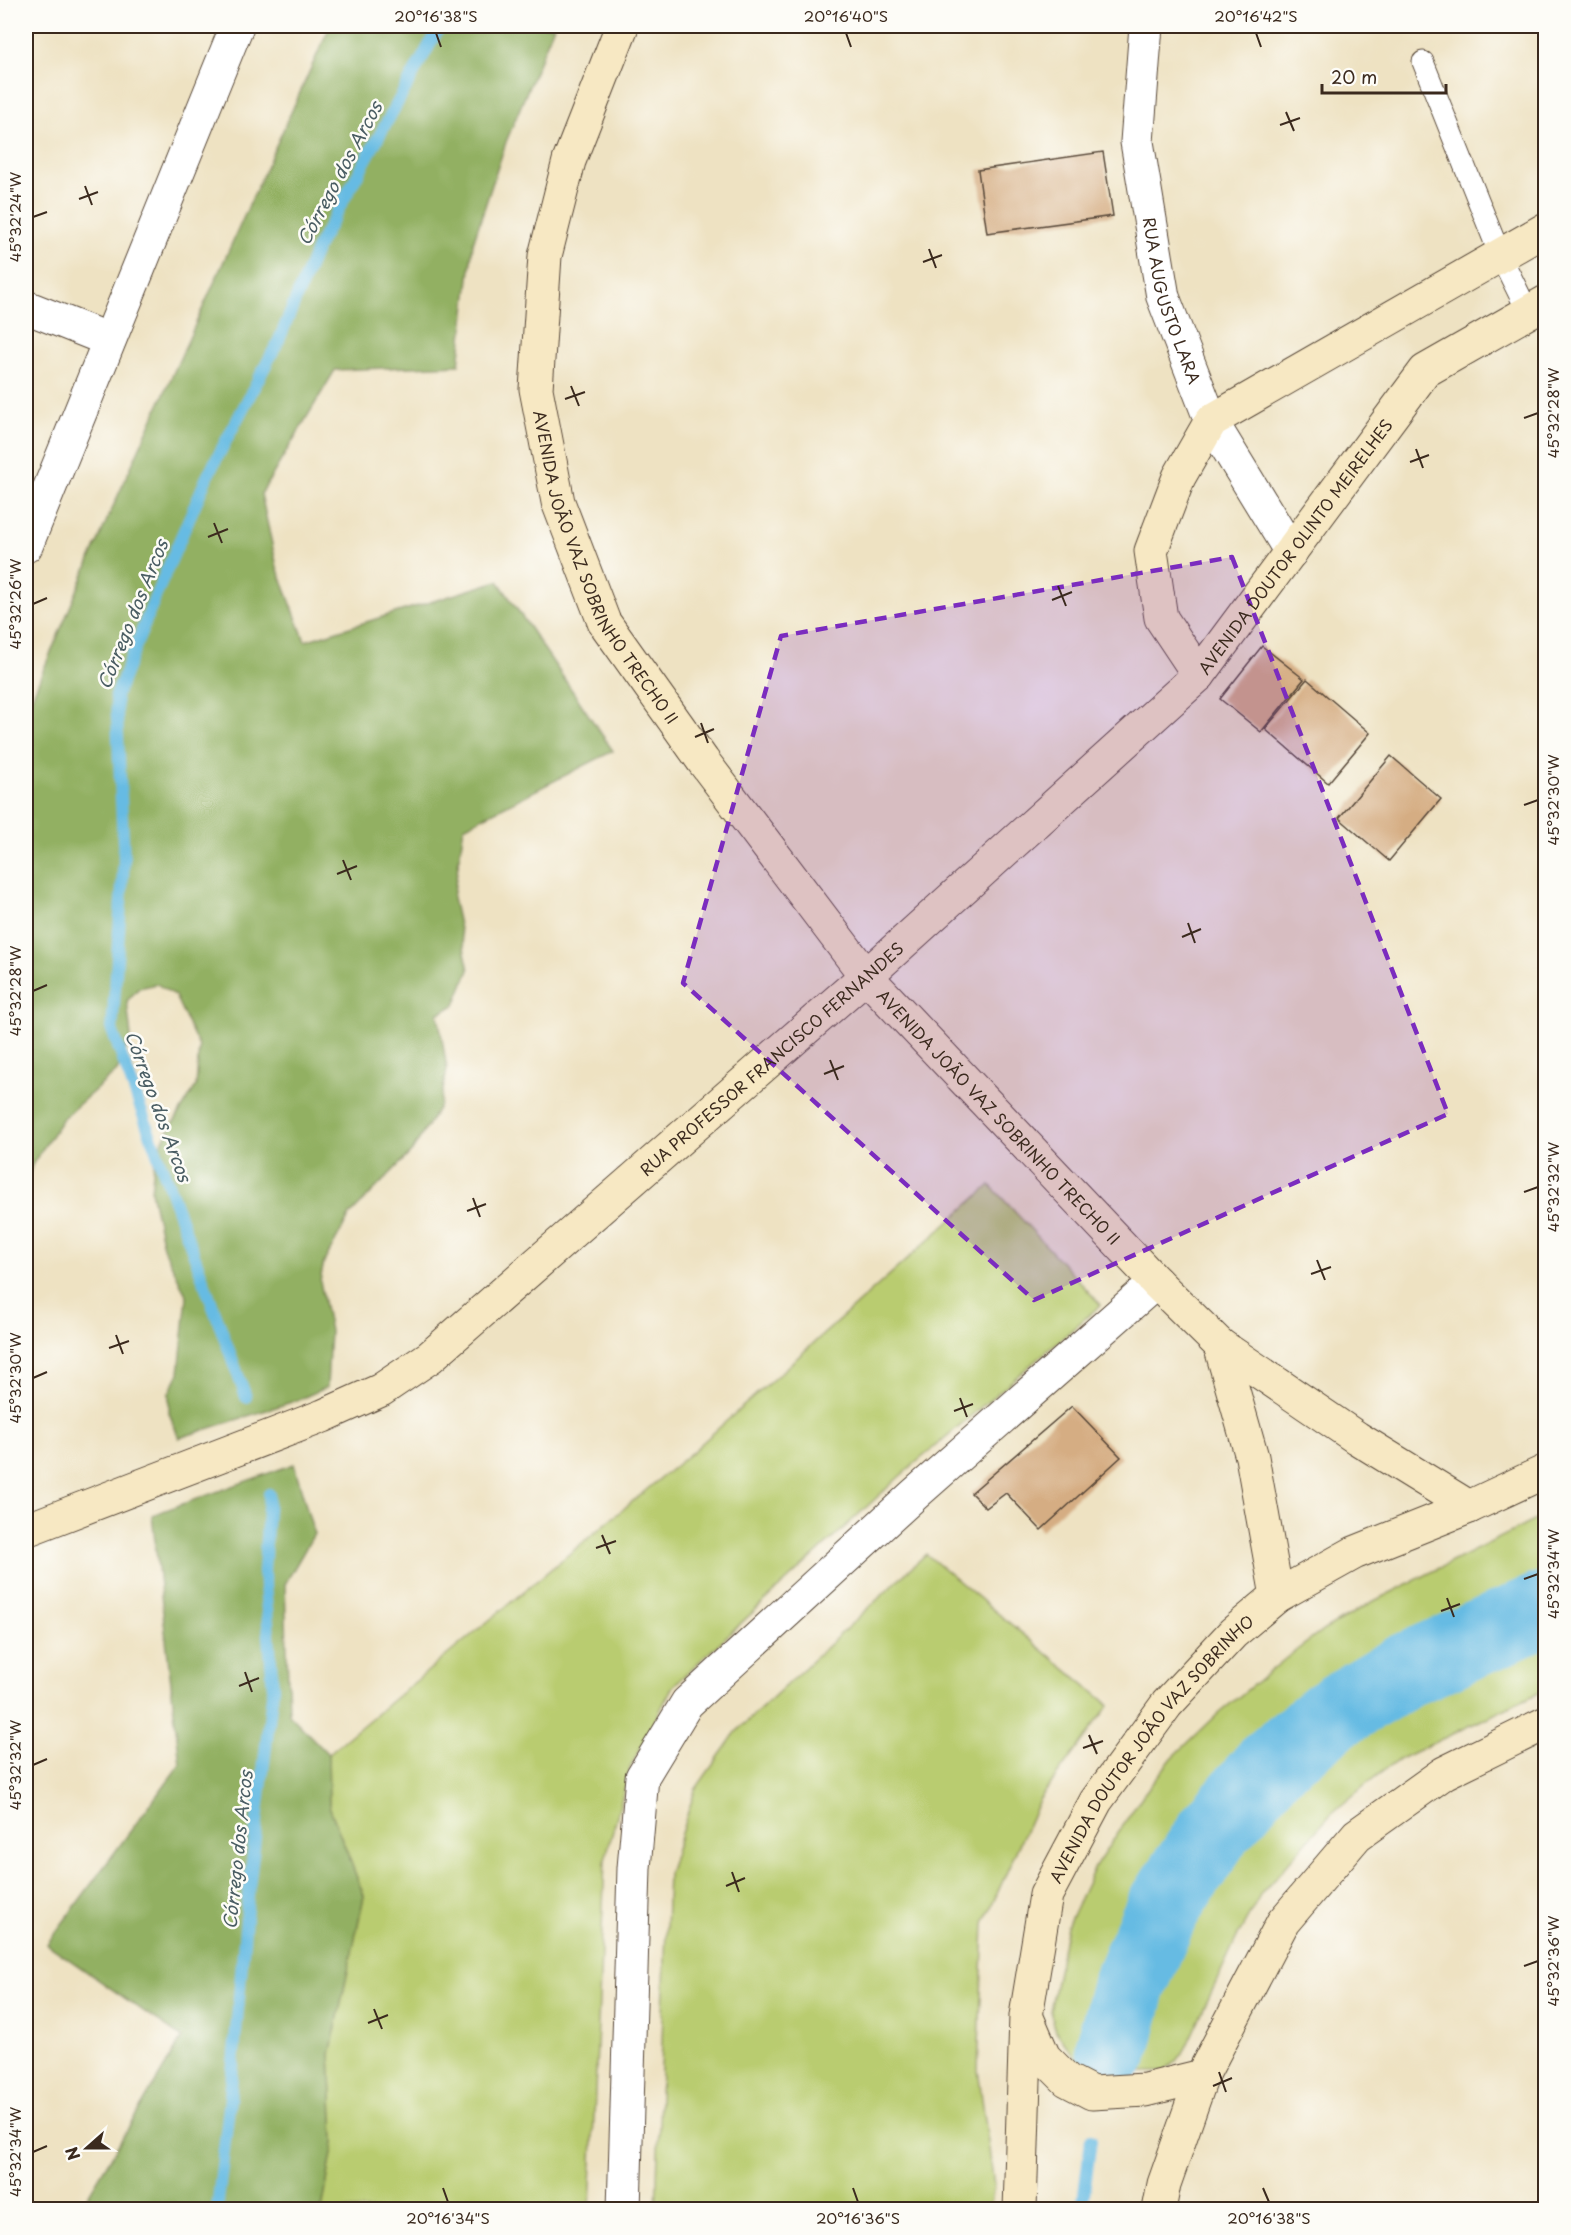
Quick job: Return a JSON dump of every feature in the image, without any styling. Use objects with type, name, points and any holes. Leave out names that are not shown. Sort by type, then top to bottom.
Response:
[{"type":"street","points":[[26,546],[237,26]]},
{"type":"street","name":"AVENIDA JOÃO VAZ SOBRINHO TRECHO II","points":[[622,26],[569,162],[545,256],[536,389],[558,502],[604,622],[704,761],[866,976],[1156,1282],[1220,1345],[1357,1438],[1469,1507]]},
{"type":"street","name":"RUA AUGUSTO LARA","points":[[1146,26],[1137,142],[1163,297],[1211,421],[1291,552]]},
{"type":"street","points":[[1211,421],[1545,229]]},
{"type":"street","points":[[26,307],[109,340]]},
{"type":"street","name":"AVENIDA DOUTOR OLINTO MEIRELHES","points":[[1211,421],[1179,477],[1151,551],[1161,618],[1199,675],[1425,371],[1537,307]]},
{"type":"street","name":"RUA PROFESSOR FRANCISCO FERNANDES","points":[[26,1530],[169,1473],[323,1416],[381,1390],[430,1357],[866,976],[1199,675]]},
{"type":"street","points":[[624,2210],[634,1868],[642,1777],[687,1703],[914,1495],[1156,1282]]},
{"type":"street","points":[[1220,1345],[1252,1457],[1276,1596]]},
{"type":"street","name":"AVENIDA DOUTOR JOÃO VAZ SOBRINHO","points":[[1020,2210],[1026,2016],[1046,1895],[1096,1801],[1167,1704],[1233,1633],[1276,1596],[1354,1553],[1469,1507],[1545,1471]]},
{"type":"street","points":[[1159,2210],[1164,2184],[1202,2076],[1283,1922],[1357,1835],[1444,1773],[1545,1723]]},
{"type":"street","points":[[1026,2016],[1044,2057],[1067,2080],[1092,2093],[1145,2090],[1202,2076]]},
{"type":"lane","points":[[1423,62],[1500,255],[1537,307]]},
{"type":"highlighted area","points":[[1232,557],[1448,1114],[1034,1300],[683,983],[781,636]]},
{"type":"green space","points":[[330,26],[554,26],[506,142],[473,243],[459,365],[335,370],[261,494],[277,567],[305,641],[498,581],[613,751],[464,827],[453,898],[469,970],[455,1005],[438,1014],[447,1069],[440,1105],[412,1151],[350,1215],[324,1262],[320,1281],[330,1331],[327,1387],[298,1400],[179,1438],[169,1413],[169,1393],[179,1373],[187,1297],[163,1247],[151,1191],[155,1153],[196,1086],[199,1047],[175,996],[157,984],[139,988],[127,1001],[131,1037],[117,1071],[63,1118],[32,1165],[26,1184],[26,711],[107,520]]},
{"type":"green space","points":[[990,1185],[1101,1305],[899,1477],[673,1686],[630,1768],[605,1860],[590,2209],[322,2210],[334,2142],[330,2054],[364,1896],[329,1806],[328,1754],[692,1452]]},
{"type":"green space","points":[[294,1464],[314,1534],[285,1584],[289,1714],[328,1754],[329,1806],[364,1896],[330,2054],[334,2142],[322,2209],[80,2209],[182,2038],[47,1944],[180,1764],[152,1515]]},
{"type":"green space","points":[[1545,1515],[1545,1690],[1400,1759],[1331,1814],[1261,1894],[1236,1939],[1183,2054],[1164,2072],[1123,2072],[1076,2059],[1056,2031],[1050,2011],[1067,1926],[1095,1867],[1143,1795],[1172,1758],[1219,1713],[1324,1630],[1374,1601]]},
{"type":"green space","points":[[926,1554],[1109,1705],[1039,1800],[984,1923],[978,2070],[994,2185],[990,2209],[656,2209],[668,1874],[695,1790],[736,1732]]},
{"type":"building","points":[[1103,152],[1113,216],[987,233],[978,170]]},
{"type":"building","points":[[1262,646],[1304,679],[1261,732],[1220,699]]},
{"type":"building","points":[[1307,679],[1370,733],[1328,783],[1265,729]]},
{"type":"building","points":[[1391,756],[1441,799],[1389,861],[1339,818]]},
{"type":"building","points":[[1072,1406],[1121,1457],[1041,1530],[1006,1493],[986,1508],[971,1493]]},
{"type":"waterway","name":"Córrego dos Arcos","points":[[246,1397],[112,1030],[124,860],[116,696],[156,595],[207,477],[279,340],[317,248],[440,26]]},
{"type":"waterway","name":"Córrego dos Arcos","points":[[217,2210],[230,2098],[248,1896],[273,1688],[264,1571],[269,1494]]},
{"type":"waterway","points":[[1113,2048],[1129,1986],[1162,1910],[1214,1831],[1269,1766],[1331,1715],[1407,1670],[1546,1608]]},
{"type":"waterway","points":[[1082,2210],[1091,2140]]}]
